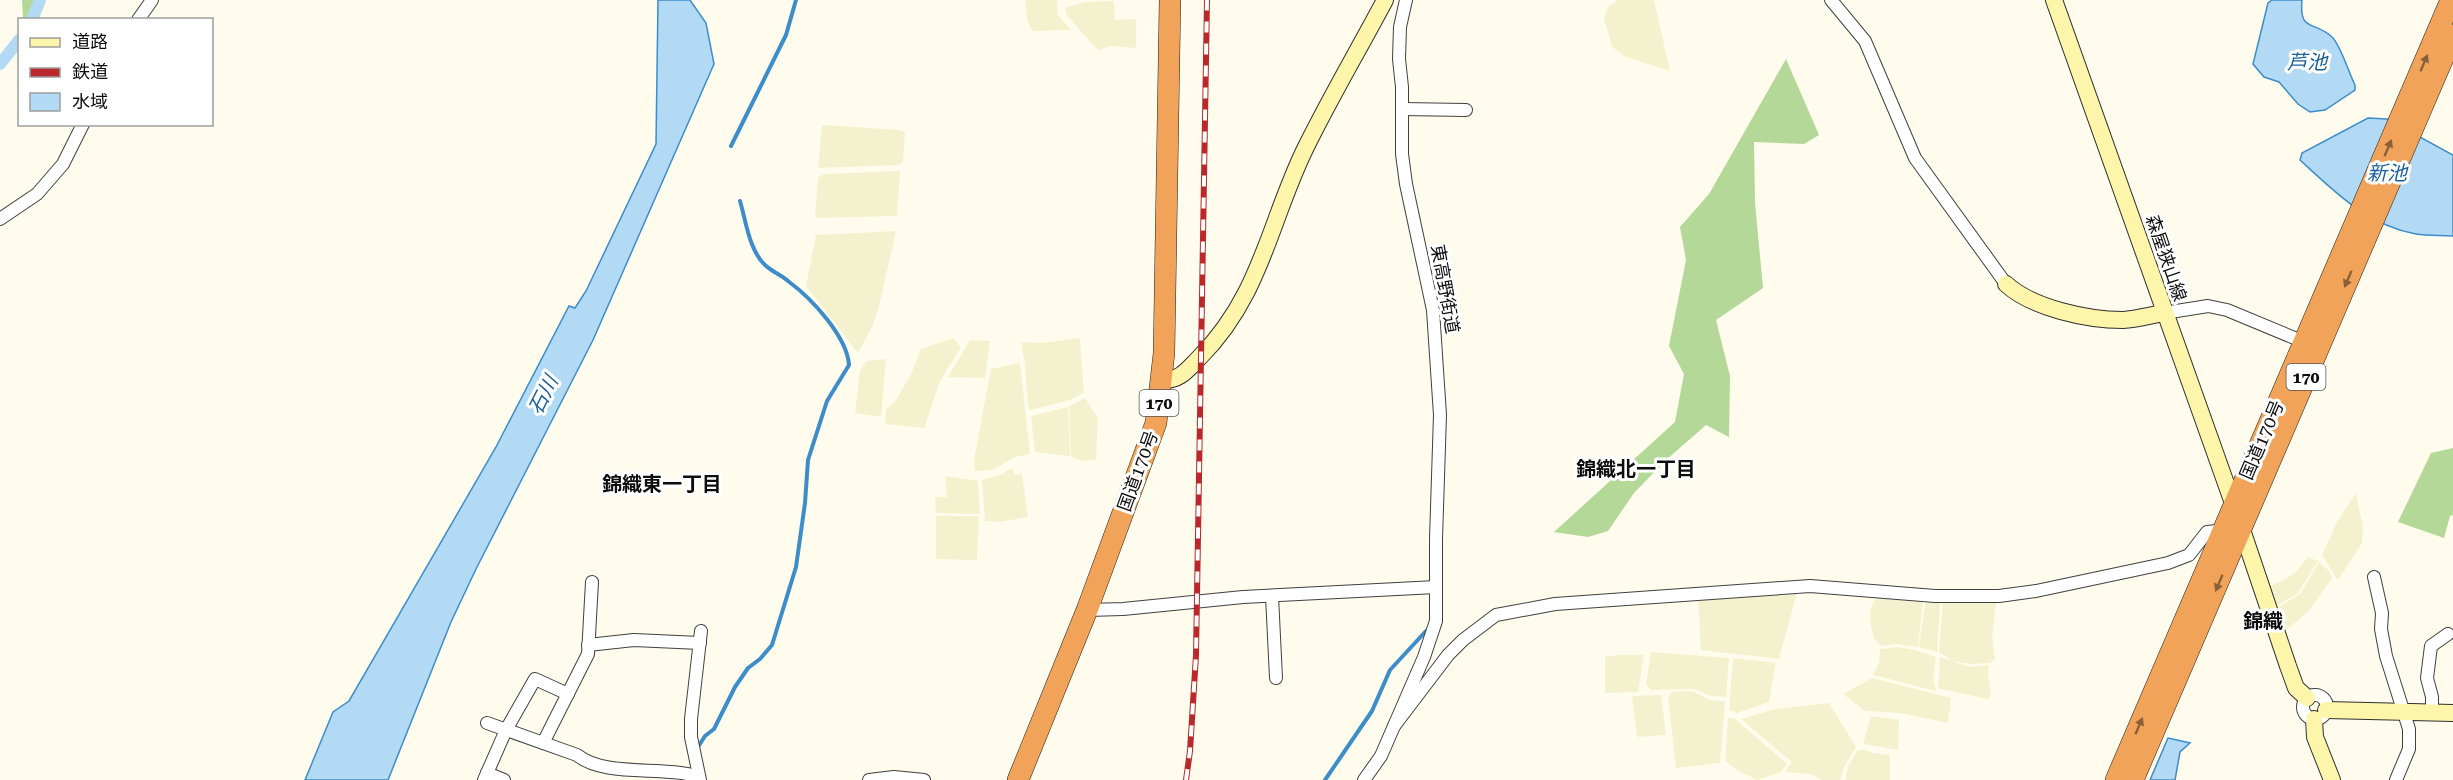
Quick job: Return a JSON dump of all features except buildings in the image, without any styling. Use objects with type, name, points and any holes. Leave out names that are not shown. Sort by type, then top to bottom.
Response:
[{"type":"highway","name":"国道170号","points":[[1018,780],[1087,610],[1154,434],[1162,380],[1170,0]]},
{"type":"highway","name":"国道170号","points":[[2408,122],[2451,0]]},
{"type":"highway","name":"国道170号","points":[[2133,780],[2232,530],[2364,222],[2408,122],[2453,35]]},
{"type":"highway","name":"国道170号","points":[[2116,780],[2232,530],[2234,506],[2304,342],[2364,222]]},
{"type":"street","points":[[139,18],[152,0]]},
{"type":"street","points":[[1162,380],[1171,381],[1180,377],[1218,339],[1235,315],[1257,271],[1304,150],[1385,0]]},
{"type":"street","name":"東高野街道","points":[[1395,726],[1436,621],[1440,415],[1433,310],[1406,184],[1402,154],[1399,59],[1400,27],[1406,0]]},
{"type":"street","points":[[1831,0],[1865,41],[1915,158],[2006,284],[2018,295],[2036,303],[2095,317],[2126,320],[2208,306],[2227,310],[2304,342]]},
{"type":"street","name":"森屋狭山線","points":[[2054,0],[2234,506]]},
{"type":"street","points":[[1402,110],[1467,110]]},
{"type":"street","points":[[0,219],[38,194],[63,164],[82,126]]},
{"type":"street","points":[[1364,780],[1381,756],[1395,726],[1448,655],[1471,633],[1496,615],[1555,604],[1810,586],[1935,596],[1971,597],[2020,594],[2168,563],[2189,555],[2206,532],[2232,530],[2296,688],[2307,698]]},
{"type":"street","points":[[2374,577],[2382,613],[2381,629],[2386,656],[2409,729],[2410,742],[2396,780]]},
{"type":"street","points":[[543,743],[588,654],[591,582]]},
{"type":"street","points":[[1087,610],[1272,596],[1436,587]]},
{"type":"street","points":[[1272,596],[1276,678]]},
{"type":"street","points":[[2432,712],[2432,697],[2427,678],[2431,646],[2448,634]]},
{"type":"street","points":[[588,645],[634,639],[700,637],[691,737],[700,778]]},
{"type":"street","points":[[504,780],[486,776],[506,730],[535,679],[568,693]]},
{"type":"street","points":[[2307,698],[2321,697],[2326,703],[2320,714],[2315,737],[2332,780]]},
{"type":"street","points":[[2307,698],[2303,709],[2307,716],[2453,712]]},
{"type":"street","points":[[487,723],[612,768],[684,772],[700,778]]},
{"type":"street","points":[[875,780],[894,777],[924,780]]},
{"type":"shaded area","points":[[1025,0],[1057,0],[1058,15],[1071,30],[1032,31],[1027,20]]},
{"type":"shaded area","points":[[1618,0],[1654,0],[1670,71],[1626,57],[1612,47],[1604,18],[1608,7]]},
{"type":"shaded area","points":[[1114,1],[1115,20],[1136,19],[1136,48],[1110,46],[1098,50],[1067,16],[1065,8],[1084,2]]},
{"type":"shaded area","points":[[822,125],[901,130],[905,133],[903,161],[899,165],[818,168]]},
{"type":"shaded area","points":[[900,171],[897,216],[815,218],[818,178],[824,174]]},
{"type":"shaded area","points":[[896,231],[879,306],[873,325],[858,353],[806,286],[816,235]]},
{"type":"shaded area","points":[[953,338],[961,347],[940,381],[924,428],[885,424],[886,410],[896,400],[911,374],[921,349]]},
{"type":"shaded area","points":[[1080,338],[1084,393],[1067,401],[1030,410],[1021,342],[1042,343]]},
{"type":"shaded area","points":[[970,340],[990,341],[985,378],[948,377]]},
{"type":"shaded area","points":[[886,359],[881,417],[855,413],[860,370],[867,361]]},
{"type":"shaded area","points":[[1020,363],[1030,454],[1015,457],[993,470],[975,471],[974,459],[991,369]]},
{"type":"shaded area","points":[[1085,398],[1098,419],[1096,460],[1084,461],[1071,457],[1069,406]]},
{"type":"shaded area","points":[[1068,407],[1070,456],[1035,452],[1031,416]]},
{"type":"shaded area","points":[[1012,468],[1015,475],[1022,474],[1028,517],[998,522],[985,521],[982,480],[1000,475]]},
{"type":"shaded area","points":[[945,476],[978,481],[980,514],[936,513],[935,497],[947,497]]},
{"type":"shaded area","points":[[2356,493],[2363,528],[2362,543],[2338,580],[2322,555],[2337,522]]},
{"type":"shaded area","points":[[936,516],[979,516],[977,560],[936,559]]},
{"type":"shaded area","points":[[2308,557],[2318,561],[2297,594],[2276,606],[2269,586],[2296,572]]},
{"type":"shaded area","points":[[2319,562],[2329,571],[2332,578],[2309,611],[2285,631],[2277,608],[2300,594]]},
{"type":"shaded area","points":[[1797,593],[1779,659],[1701,650],[1698,599]]},
{"type":"shaded area","points":[[1876,597],[1923,601],[1918,647],[1897,644],[1881,646],[1874,638],[1870,611]]},
{"type":"shaded area","points":[[1925,603],[1940,603],[1937,652],[1919,647]]},
{"type":"shaded area","points":[[1943,603],[1996,603],[1992,638],[1995,659],[1990,663],[1971,664],[1952,661],[1939,652]]},
{"type":"shaded area","points":[[1898,647],[1936,657],[1933,680],[1936,691],[1873,675],[1879,663],[1880,649]]},
{"type":"shaded area","points":[[1651,652],[1729,658],[1726,697],[1711,696],[1694,689],[1651,690],[1646,684]]},
{"type":"shaded area","points":[[1644,655],[1638,692],[1605,693],[1605,657]]},
{"type":"shaded area","points":[[1940,657],[1970,667],[1989,665],[1991,696],[1987,699],[1938,688]]},
{"type":"shaded area","points":[[1733,658],[1776,663],[1769,702],[1737,713],[1729,710]]},
{"type":"shaded area","points":[[1872,678],[1951,698],[1948,723],[1900,713],[1865,711],[1843,694]]},
{"type":"shaded area","points":[[1672,692],[1694,692],[1710,700],[1725,701],[1720,763],[1676,768],[1668,698]]},
{"type":"shaded area","points":[[1661,695],[1666,735],[1637,737],[1632,696]]},
{"type":"shaded area","points":[[1829,703],[1856,747],[1844,767],[1840,780],[1822,780],[1811,774],[1785,772],[1792,762],[1741,719],[1775,709]]},
{"type":"shaded area","points":[[1871,716],[1899,720],[1898,750],[1863,744]]},
{"type":"shaded area","points":[[1728,718],[1734,718],[1787,764],[1781,772],[1757,780],[1725,761]]},
{"type":"shaded area","points":[[1863,749],[1890,755],[1890,780],[1845,780],[1848,767],[1857,751]]},
{"type":"green space","points":[[22,0],[35,0],[26,18],[23,18]]},
{"type":"green space","points":[[1786,59],[1819,135],[1804,144],[1754,142],[1755,203],[1763,288],[1716,320],[1730,376],[1729,437],[1706,425],[1666,460],[1634,493],[1608,531],[1588,537],[1554,532],[1675,422],[1684,374],[1669,346],[1686,260],[1680,227],[1709,194]]},
{"type":"green space","points":[[2453,448],[2453,515],[2450,516],[2444,538],[2398,522],[2431,453]]},
{"type":"water","name":"石川","points":[[658,0],[690,0],[706,23],[714,64],[593,340],[451,622],[388,780],[305,780],[333,712],[349,701],[496,447],[569,306],[575,308],[586,291],[656,144]]},
{"type":"water","name":"芦池","points":[[2272,0],[2302,0],[2305,22],[2325,32],[2335,41],[2355,85],[2355,90],[2325,110],[2310,112],[2298,104],[2279,82],[2264,77],[2253,64],[2268,3]]},
{"type":"water","name":"新池","points":[[2368,118],[2387,119],[2453,155],[2453,236],[2416,234],[2382,223],[2353,206],[2300,160],[2302,153]]},
{"type":"water","points":[[2168,738],[2190,743],[2180,752],[2175,780],[2150,780]]},
{"type":"waterway","points":[[33,18],[40,0]]},
{"type":"waterway","points":[[731,146],[786,35],[796,0]]},
{"type":"waterway","points":[[0,64],[18,42]]},
{"type":"waterway","points":[[698,747],[705,736],[714,729],[735,687],[748,668],[760,659],[772,645],[796,567],[805,503],[808,460],[827,401],[849,365],[842,342],[817,307],[760,259],[746,226],[740,201]]},
{"type":"waterway","points":[[1325,780],[1372,711],[1390,670],[1426,631]]},
{"type":"railway","points":[[1186,780],[1196,655],[1207,0]]},
{"type":"district","name":"錦織北一丁目","points":[[1636,469]]},
{"type":"district","name":"錦織東一丁目","points":[[662,484]]},
{"type":"district","name":"錦織","points":[[2263,621]]}]
